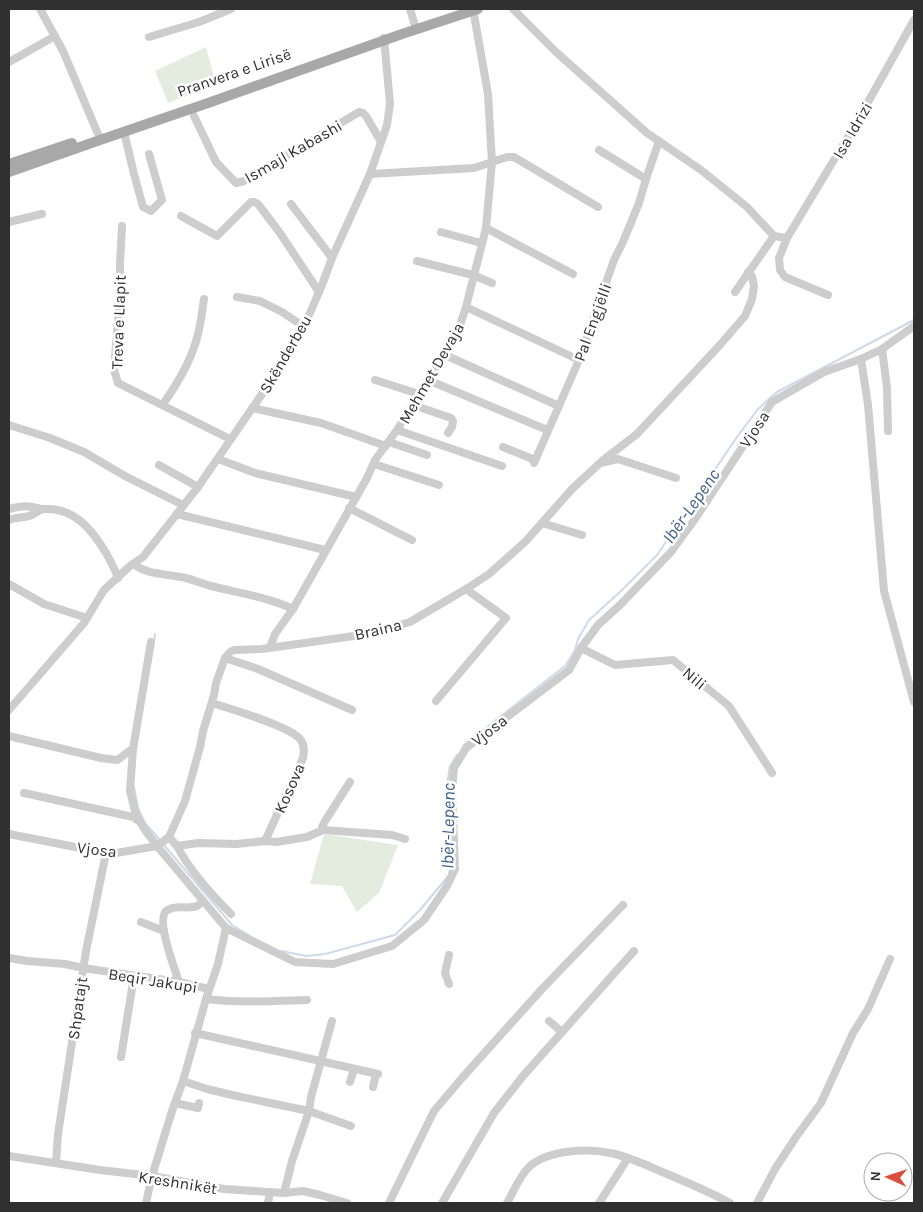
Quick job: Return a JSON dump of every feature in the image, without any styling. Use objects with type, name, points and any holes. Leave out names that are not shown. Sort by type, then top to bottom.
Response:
[{"type":"main road","name":"Pranvera e Lirisë","points":[[9,172],[473,9]]},
{"type":"main road","name":"Pranvera e Lirisë","points":[[9,164],[384,39]]},
{"type":"street","points":[[40,9],[55,36],[98,134]]},
{"type":"street","points":[[149,37],[199,22],[231,9]]},
{"type":"street","points":[[410,9],[415,28]]},
{"type":"street","name":"Mehmet Devaja","points":[[270,647],[275,634],[293,609],[374,464],[445,355],[458,331],[466,307],[486,228],[492,162],[488,94],[473,9]]},
{"type":"street","points":[[513,9],[556,52],[647,133],[701,170],[747,207],[774,236],[787,238]]},
{"type":"street","name":"Isa Idrizi","points":[[828,295],[785,277],[780,270],[779,258],[787,238],[858,120],[914,20]]},
{"type":"street","points":[[9,62],[55,36]]},
{"type":"street","name":"Skënderbeu","points":[[10,708],[86,620],[104,590],[143,558],[198,487],[284,362],[319,292],[332,258],[370,174],[387,125],[390,104],[384,39]]},
{"type":"street","name":"Ismajl Kabashi","points":[[194,116],[216,162],[236,183],[244,182],[359,112],[366,116],[381,142]]},
{"type":"street","points":[[124,132],[143,207],[151,211],[162,200],[149,154]]},
{"type":"street","name":"Pal Engjëlli","points":[[503,447],[535,461],[579,360],[614,260],[639,203],[659,141]]},
{"type":"street","points":[[599,150],[646,179]]},
{"type":"street","points":[[370,174],[474,168],[507,157],[514,157],[598,206]]},
{"type":"street","points":[[181,216],[217,236],[251,202],[258,204],[280,233],[319,292]]},
{"type":"street","points":[[291,204],[332,258]]},
{"type":"street","points":[[9,222],[42,214]]},
{"type":"street","name":"Treva e Llapit","points":[[122,226],[120,295],[114,370],[118,383],[230,439]]},
{"type":"street","points":[[486,228],[574,274]]},
{"type":"street","points":[[441,232],[481,243]]},
{"type":"street","points":[[735,292],[774,236]]},
{"type":"street","points":[[417,261],[474,275],[492,283]]},
{"type":"street","name":"Braina","points":[[225,658],[234,650],[368,634],[410,622],[489,574],[526,541],[572,489],[600,462],[637,434],[719,346],[744,316],[752,300],[754,286],[752,276],[748,272]]},
{"type":"street","points":[[237,297],[260,301],[282,312],[303,326]]},
{"type":"street","points":[[163,404],[177,385],[190,359],[198,334],[204,299]]},
{"type":"street","points":[[466,307],[579,360]]},
{"type":"street","name":"Vjosa","points":[[9,834],[106,853],[132,851],[157,846],[226,928],[295,962],[333,964],[392,946],[424,920],[448,886],[455,869],[452,789],[454,768],[466,748],[569,670],[581,648],[598,625],[671,552],[772,402],[824,372],[861,359],[882,349],[914,326]]},
{"type":"street","points":[[882,349],[887,388],[888,430]]},
{"type":"street","points":[[445,355],[558,406]]},
{"type":"street","points":[[861,359],[868,405],[884,590],[914,702]]},
{"type":"street","points":[[375,380],[419,394]]},
{"type":"street","points":[[428,380],[545,429]]},
{"type":"street","points":[[413,405],[450,418],[453,422],[448,433]]},
{"type":"street","points":[[252,408],[321,423],[428,455]]},
{"type":"street","points":[[9,425],[50,438],[84,452],[125,476],[184,505]]},
{"type":"street","points":[[397,430],[502,466]]},
{"type":"street","points":[[218,459],[255,473],[356,497]]},
{"type":"street","points":[[600,462],[618,459],[676,478]]},
{"type":"street","points":[[374,464],[439,485]]},
{"type":"street","points":[[159,466],[198,487]]},
{"type":"street","points":[[9,509],[31,506],[68,513],[76,517],[98,539],[119,577]]},
{"type":"street","points":[[349,508],[412,540]]},
{"type":"street","points":[[9,520],[31,515],[43,509]]},
{"type":"street","points":[[177,514],[325,550]]},
{"type":"street","points":[[542,523],[582,535]]},
{"type":"street","points":[[133,565],[144,570],[254,595],[278,602],[293,609]]},
{"type":"street","points":[[9,584],[44,604],[86,620]]},
{"type":"street","points":[[436,701],[506,618],[466,589]]},
{"type":"street","points":[[151,642],[133,749],[130,791],[136,815],[157,846],[167,838],[185,801],[216,683],[225,658],[258,669],[352,710]]},
{"type":"street","name":"Nili","points":[[581,648],[615,665],[673,660],[729,706],[772,773]]},
{"type":"street","name":"Kosova","points":[[212,702],[271,723],[294,734],[302,743],[303,758],[265,841]]},
{"type":"street","points":[[9,736],[101,758],[117,760],[133,749]]},
{"type":"street","points":[[323,830],[322,827],[325,821],[350,782]]},
{"type":"street","points":[[24,792],[133,818],[140,822]]},
{"type":"street","points":[[132,851],[145,842],[145,830]]},
{"type":"street","points":[[177,846],[198,843],[276,842],[307,837],[323,830],[392,835],[405,839]]},
{"type":"street","points":[[167,838],[177,846],[183,858],[231,914]]},
{"type":"street","name":"Shpatajt","points":[[56,1163],[58,1134],[83,968],[106,853]]},
{"type":"street","points":[[179,982],[164,931],[164,915],[166,911],[175,907],[196,906],[202,901]]},
{"type":"street","points":[[390,1203],[434,1111],[468,1070],[542,989],[623,905]]},
{"type":"street","points":[[141,922],[164,931]]},
{"type":"street","points":[[146,1203],[152,1176],[218,964],[226,928]]},
{"type":"street","points":[[442,1203],[494,1113],[562,1032],[634,951]]},
{"type":"street","points":[[449,955],[445,973],[449,984]]},
{"type":"street","name":"Beqir Jakupi","points":[[9,958],[64,964],[179,982],[209,989]]},
{"type":"street","points":[[757,1203],[775,1169],[821,1103],[853,1033],[868,1009],[890,959]]},
{"type":"street","points":[[121,1057],[134,976]]},
{"type":"street","points":[[206,999],[223,1001],[307,1000]]},
{"type":"street","points":[[284,1193],[292,1161],[309,1111],[311,1097],[332,1021]]},
{"type":"street","points":[[550,1021],[562,1032]]},
{"type":"street","points":[[195,1034],[377,1074],[372,1087]]},
{"type":"street","points":[[350,1082],[354,1069]]},
{"type":"street","points":[[183,1081],[224,1093],[309,1111],[351,1126]]},
{"type":"street","points":[[175,1103],[198,1108],[199,1103]]},
{"type":"street","points":[[508,1203],[524,1173],[541,1159],[558,1153],[595,1151],[628,1158],[693,1185],[730,1203]]},
{"type":"street","name":"Kreshnikët","points":[[9,1156],[152,1176],[224,1189],[284,1193],[303,1191],[347,1203]]},
{"type":"street","points":[[599,1203],[628,1158]]},
{"type":"street","points":[[268,1203],[270,1192]]},
{"type":"shaded area","points":[[206,47],[216,85],[168,103],[155,71]]},
{"type":"shaded area","points":[[324,834],[398,845],[379,893],[357,912],[342,886],[310,884]]},
{"type":"waterway","name":"Ibër-Lepenc","points":[[464,745],[565,666],[589,620],[657,555],[758,409],[777,392],[914,320]]},
{"type":"waterway","name":"Ibër-Lepenc","points":[[154,642],[155,634]]},
{"type":"waterway","name":"Ibër-Lepenc","points":[[450,838],[446,791],[450,766],[457,755]]},
{"type":"waterway","name":"Ibër-Lepenc","points":[[134,787],[138,808],[145,823],[160,840]]},
{"type":"waterway","name":"Ibër-Lepenc","points":[[163,844],[232,925],[250,936]]},
{"type":"waterway","name":"Ibër-Lepenc","points":[[281,951],[306,956],[325,954],[395,935],[420,910],[449,875],[451,858]]}]
